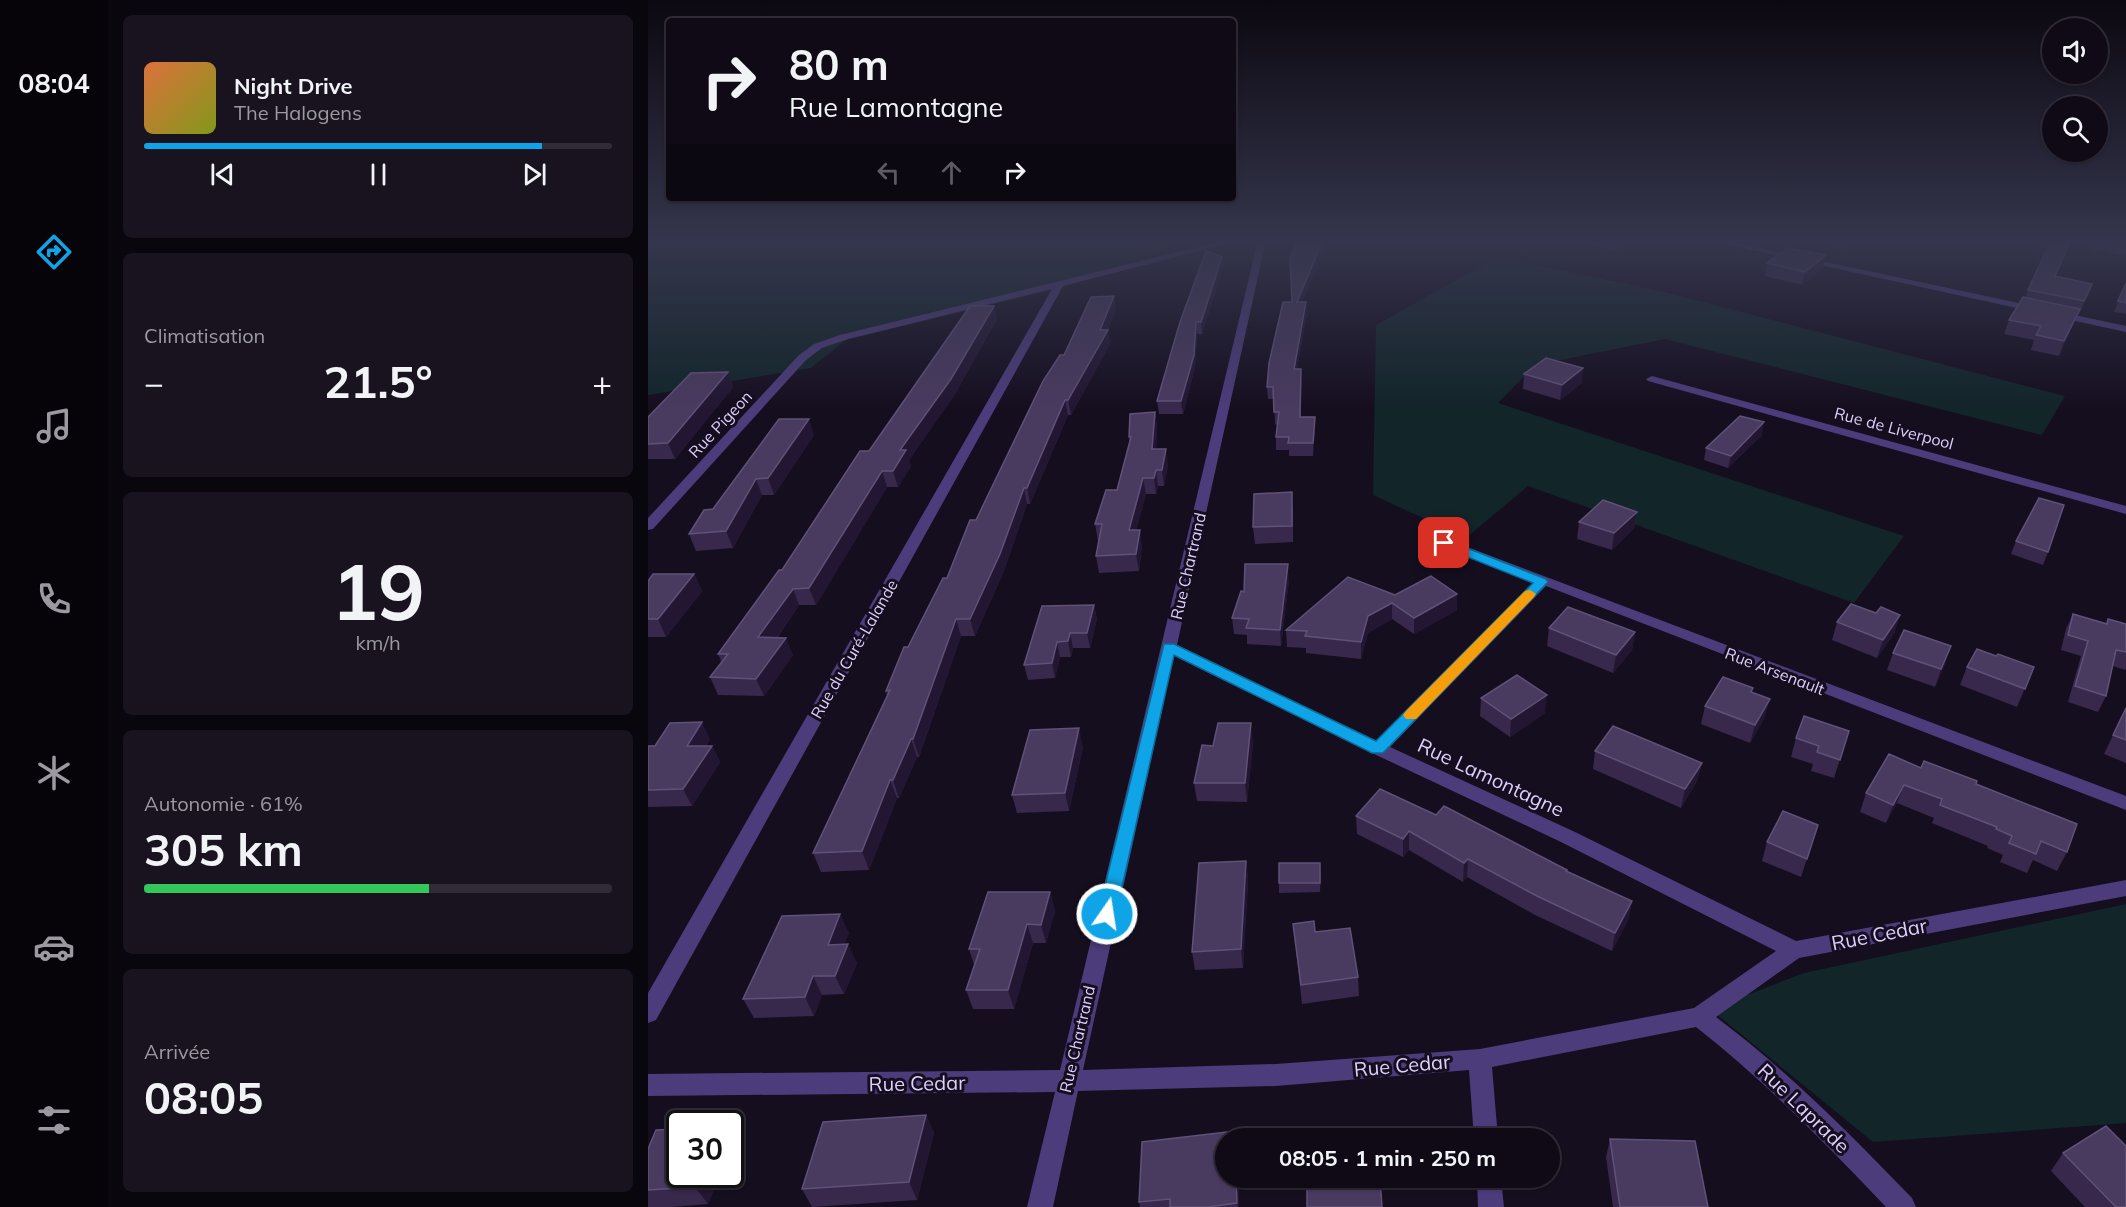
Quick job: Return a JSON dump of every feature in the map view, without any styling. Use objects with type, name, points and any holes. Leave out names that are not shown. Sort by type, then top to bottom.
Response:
[{"type":"street","name":"Rue Pigeon","points":[[648,526],[802,358],[818,346],[844,337],[1012,296]]},
{"type":"street","name":"Rue du Curé-Lalande","points":[[648,1012],[1053,296]]},
{"type":"street","name":"Rue Chartrand","points":[[1040,1207],[1067,1081],[1249,296]]},
{"type":"street","points":[[1973,296],[2126,329]]},
{"type":"street","name":"Rue de Liverpool","points":[[1653,379],[2126,510]]},
{"type":"street","name":"Rue Arsenault","points":[[1425,536],[2126,803]]},
{"type":"street","points":[[1378,749],[1542,582]]},
{"type":"street","name":"Rue Lamontagne","points":[[1169,647],[1378,749],[1568,837],[1794,950]]},
{"type":"street","name":"Rue Cedar","points":[[648,1085],[1067,1081],[1276,1075],[1480,1059],[1699,1017],[1794,950],[2126,888]]},
{"type":"street","name":"Rue Laprade","points":[[1699,1017],[1745,1052],[1814,1114],[1903,1207]]},
{"type":"street","points":[[1480,1059],[1485,1128]]},
{"type":"street","points":[[1490,1188],[1491,1207]]},
{"type":"green space","points":[[648,296],[1026,296],[846,340],[811,368],[648,395]]},
{"type":"green space","points":[[1427,296],[1681,296],[2065,396],[2042,435],[1665,339],[1535,365],[1498,403],[1904,536],[1854,603],[1528,486],[1466,538],[1373,495],[1376,325]]},
{"type":"green space","points":[[2126,904],[2126,1123],[1873,1142],[1710,1009],[1804,973]]},
{"type":"building","points":[[1114,296],[1100,330],[1108,330],[1068,400],[1065,400],[1027,488],[1024,488],[1000,554],[970,619],[956,619],[913,739],[893,780],[890,780],[862,851],[813,853],[890,690],[886,691],[904,647],[908,647],[943,578],[947,578],[970,520],[976,520],[1043,381],[1060,355],[1064,355],[1091,297]]},
{"type":"building","points":[[1189,296],[1209,296],[1201,322],[1196,322],[1194,355],[1181,401],[1157,401]]},
{"type":"building","points":[[1292,296],[1299,296],[1297,302],[1306,302],[1294,369],[1301,369],[1300,417],[1315,417],[1313,443],[1288,443],[1289,437],[1276,437],[1279,412],[1274,412],[1273,387],[1267,387],[1269,363],[1283,302],[1292,302]]},
{"type":"building","points":[[2060,296],[2086,296],[2084,301]]},
{"type":"building","points":[[2120,296],[2126,296],[2126,303],[2118,301]]},
{"type":"building","points":[[2023,297],[2080,309],[2064,341],[2036,335],[2041,326],[2009,320]]},
{"type":"building","points":[[970,306],[994,306],[951,379],[900,450],[906,450],[893,471],[882,471],[809,588],[793,589],[758,637],[786,638],[756,679],[710,677],[728,654],[718,654],[779,570],[782,570],[860,451],[869,451]]},
{"type":"building","points":[[1546,358],[1583,368],[1562,385],[1524,374]]},
{"type":"building","points":[[728,372],[668,443],[648,444],[648,417],[691,373]]},
{"type":"building","points":[[1155,412],[1152,449],[1166,449],[1162,470],[1156,470],[1154,478],[1143,478],[1129,530],[1140,530],[1136,554],[1096,556],[1102,524],[1095,524],[1106,490],[1117,490],[1131,437],[1129,437],[1130,414]]},
{"type":"building","points":[[1740,416],[1764,422],[1731,456],[1706,448]]},
{"type":"building","points":[[779,419],[809,419],[768,478],[756,479],[726,531],[689,534],[704,510],[713,509]]},
{"type":"building","points":[[1292,492],[1292,526],[1253,527],[1254,494]]},
{"type":"building","points":[[2039,498],[2064,505],[2048,552],[2016,541]]},
{"type":"building","points":[[1603,500],[1637,512],[1614,533],[1579,522]]},
{"type":"building","points":[[1245,564],[1288,564],[1280,630],[1246,628],[1249,619],[1232,618],[1241,591],[1244,592]]},
{"type":"building","points":[[653,574],[694,574],[658,619],[648,619],[648,581]]},
{"type":"building","points":[[1431,576],[1457,594],[1414,618],[1392,603],[1368,616],[1361,642],[1305,636],[1307,631],[1286,630],[1348,577],[1395,595]]},
{"type":"building","points":[[1851,604],[1876,613],[1881,607],[1900,615],[1883,640],[1837,622]]},
{"type":"building","points":[[1094,605],[1087,633],[1070,633],[1068,641],[1057,642],[1052,663],[1024,665],[1042,606]]},
{"type":"building","points":[[1568,607],[1635,632],[1616,655],[1549,628]]},
{"type":"building","points":[[2073,614],[2107,624],[2108,619],[2126,624],[2126,652],[2116,650],[2106,696],[2075,686],[2088,641],[2068,635]]},
{"type":"building","points":[[1904,630],[1951,646],[1941,669],[1893,653]]},
{"type":"building","points":[[1977,649],[2034,667],[2025,689],[1967,667]]},
{"type":"building","points":[[1517,675],[1547,695],[1511,719],[1481,698]]},
{"type":"building","points":[[1723,677],[1753,688],[1751,692],[1770,699],[1755,725],[1705,706]]},
{"type":"building","points":[[2126,708],[2126,740],[2113,735]]},
{"type":"building","points":[[1804,716],[1849,731],[1840,760],[1817,752],[1819,746],[1796,738]]},
{"type":"building","points":[[702,722],[687,746],[712,746],[683,789],[648,790],[648,746],[655,746],[670,723]]},
{"type":"building","points":[[1218,723],[1251,723],[1245,783],[1194,783],[1202,745],[1213,746]]},
{"type":"building","points":[[1613,726],[1702,763],[1685,789],[1595,751]]},
{"type":"building","points":[[1079,728],[1065,793],[1012,795],[1030,730]]},
{"type":"building","points":[[1889,754],[1921,768],[1924,761],[2077,824],[2067,852],[2041,841],[2036,854],[2009,843],[2012,836],[1996,829],[1997,827],[1940,805],[1942,799],[1904,785],[1893,805],[1866,793]]},
{"type":"building","points":[[1380,789],[1436,815],[1444,806],[1566,871],[1632,901],[1615,933],[1537,896],[1468,859],[1464,863],[1409,831],[1403,839],[1356,816]]},
{"type":"building","points":[[1783,811],[1818,825],[1807,859],[1767,842]]},
{"type":"building","points":[[1246,861],[1241,949],[1192,952],[1199,863]]},
{"type":"building","points":[[1279,863],[1320,863],[1320,883],[1279,883]]},
{"type":"building","points":[[988,892],[1050,892],[1041,925],[1027,924],[1008,990],[966,990],[980,949],[969,949]]},
{"type":"building","points":[[840,914],[828,945],[848,944],[835,976],[813,976],[805,997],[743,999],[782,916]]},
{"type":"building","points":[[1314,921],[1315,932],[1350,928],[1358,977],[1301,985],[1293,924]]},
{"type":"building","points":[[926,1115],[909,1182],[802,1189],[823,1122]]},
{"type":"building","points":[[2106,1126],[2126,1146],[2126,1207],[2116,1207],[2063,1153]]},
{"type":"building","points":[[656,1130],[666,1130],[666,1188],[679,1188],[648,1190],[648,1149]]},
{"type":"building","points":[[1215,1133],[1215,1188],[1236,1188],[1237,1203],[1207,1207],[1170,1207],[1170,1199],[1139,1202],[1142,1142]]},
{"type":"building","points":[[1610,1139],[1695,1141],[1708,1207],[1620,1207]]},
{"type":"building","points":[[1307,1188],[1381,1188],[1382,1207],[1307,1207]]},
{"type":"slow traffic","points":[[1411,715],[1530,594]]},
{"type":"route","points":[[1107,914],[1169,647],[1378,749],[1542,582],[1444,543]]}]
